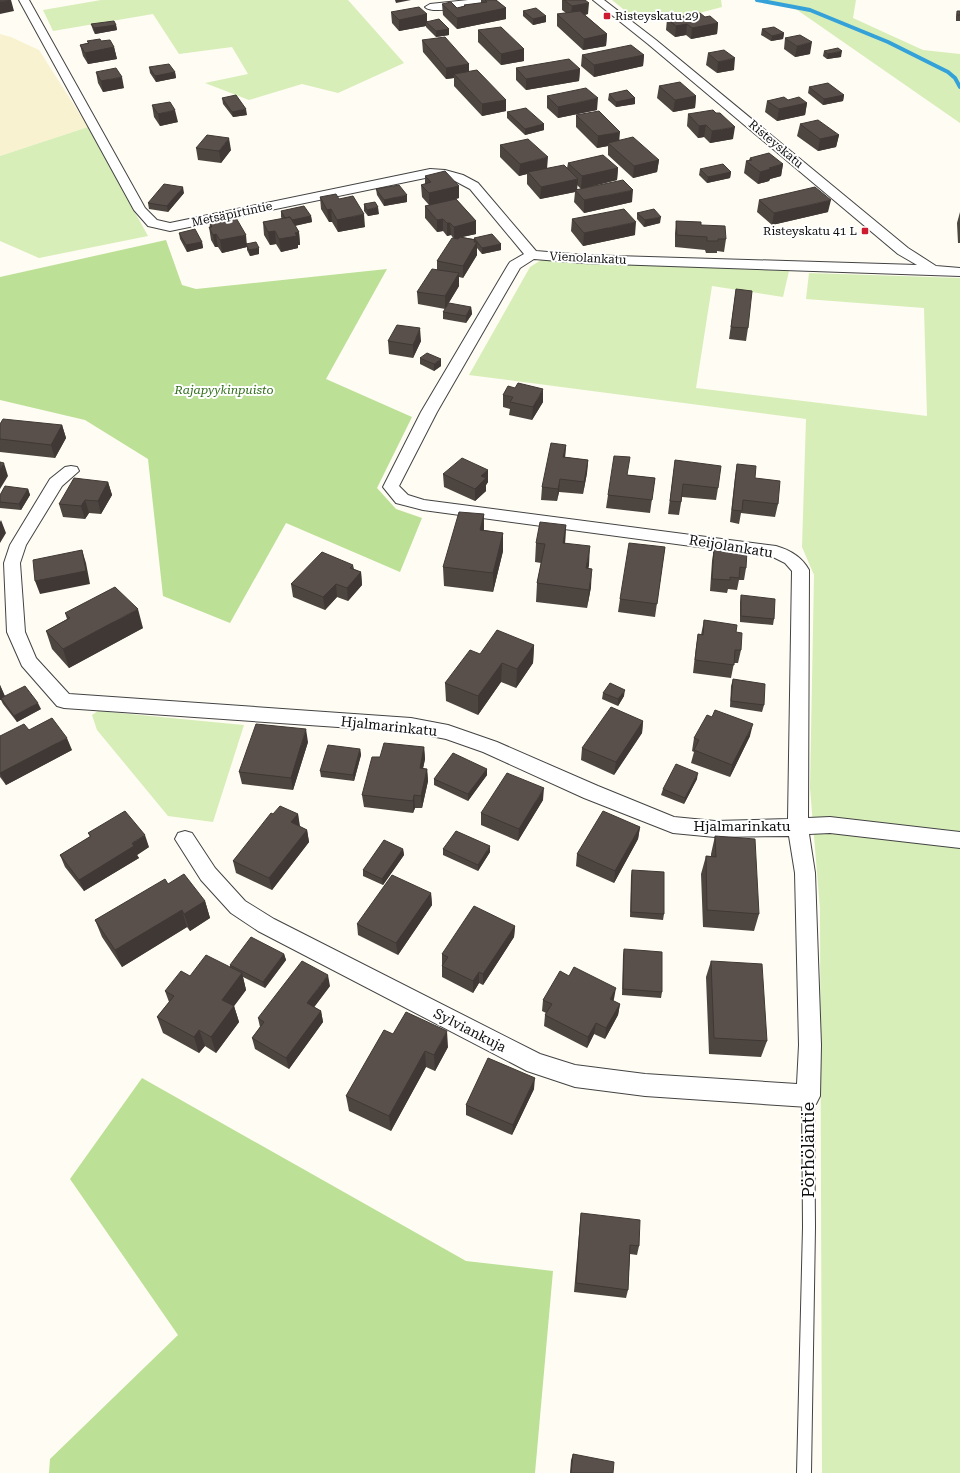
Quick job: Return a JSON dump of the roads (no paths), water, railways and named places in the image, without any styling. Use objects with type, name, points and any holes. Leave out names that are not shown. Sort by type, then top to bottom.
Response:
[{"type":"street","name":"Metsäpirtintie","points":[[24,0],[140,210],[153,223],[170,227],[430,173],[445,174],[459,178],[474,186],[532,255]]},
{"type":"street","points":[[430,7],[450,6],[487,0]]},
{"type":"street","name":"Risteyskatu","points":[[598,0],[667,54],[903,251],[933,270],[960,272]]},
{"type":"street","name":"Vienolankatu","points":[[402,499],[392,487],[429,412],[515,266],[532,255],[590,259],[933,270]]},
{"type":"street","name":"Hjalmarinkatu","points":[[71,471],[56,484],[18,545],[12,563],[16,632],[28,661],[64,701],[411,726],[434,729],[448,732],[490,747],[591,792],[673,825],[715,829],[761,829],[830,825],[960,840]]},
{"type":"street","name":"Reijolankatu","points":[[402,499],[423,505],[776,552],[791,559],[801,570],[798,827]]},
{"type":"street","name":"Pörhöläntie","points":[[798,827],[805,873],[810,1045],[808,1096]]},
{"type":"street","name":"Sylviankuja","points":[[185,839],[208,874],[238,907],[261,921],[535,1063],[575,1076],[645,1085],[808,1096]]},
{"type":"lane","name":"Pörhöläntie","points":[[804,1473],[809,1227],[808,1096]]},
{"type":"waterway","points":[[757,0],[810,10],[888,42],[948,72],[955,78],[960,87]]},
{"type":"place","name":"Risteyskatu 29","points":[[607,16]]},
{"type":"place","name":"Risteyskatu 41 L","points":[[865,231]]},
{"type":"park label","name":"Rajapyykinpuisto","points":[[224,390]]}]
